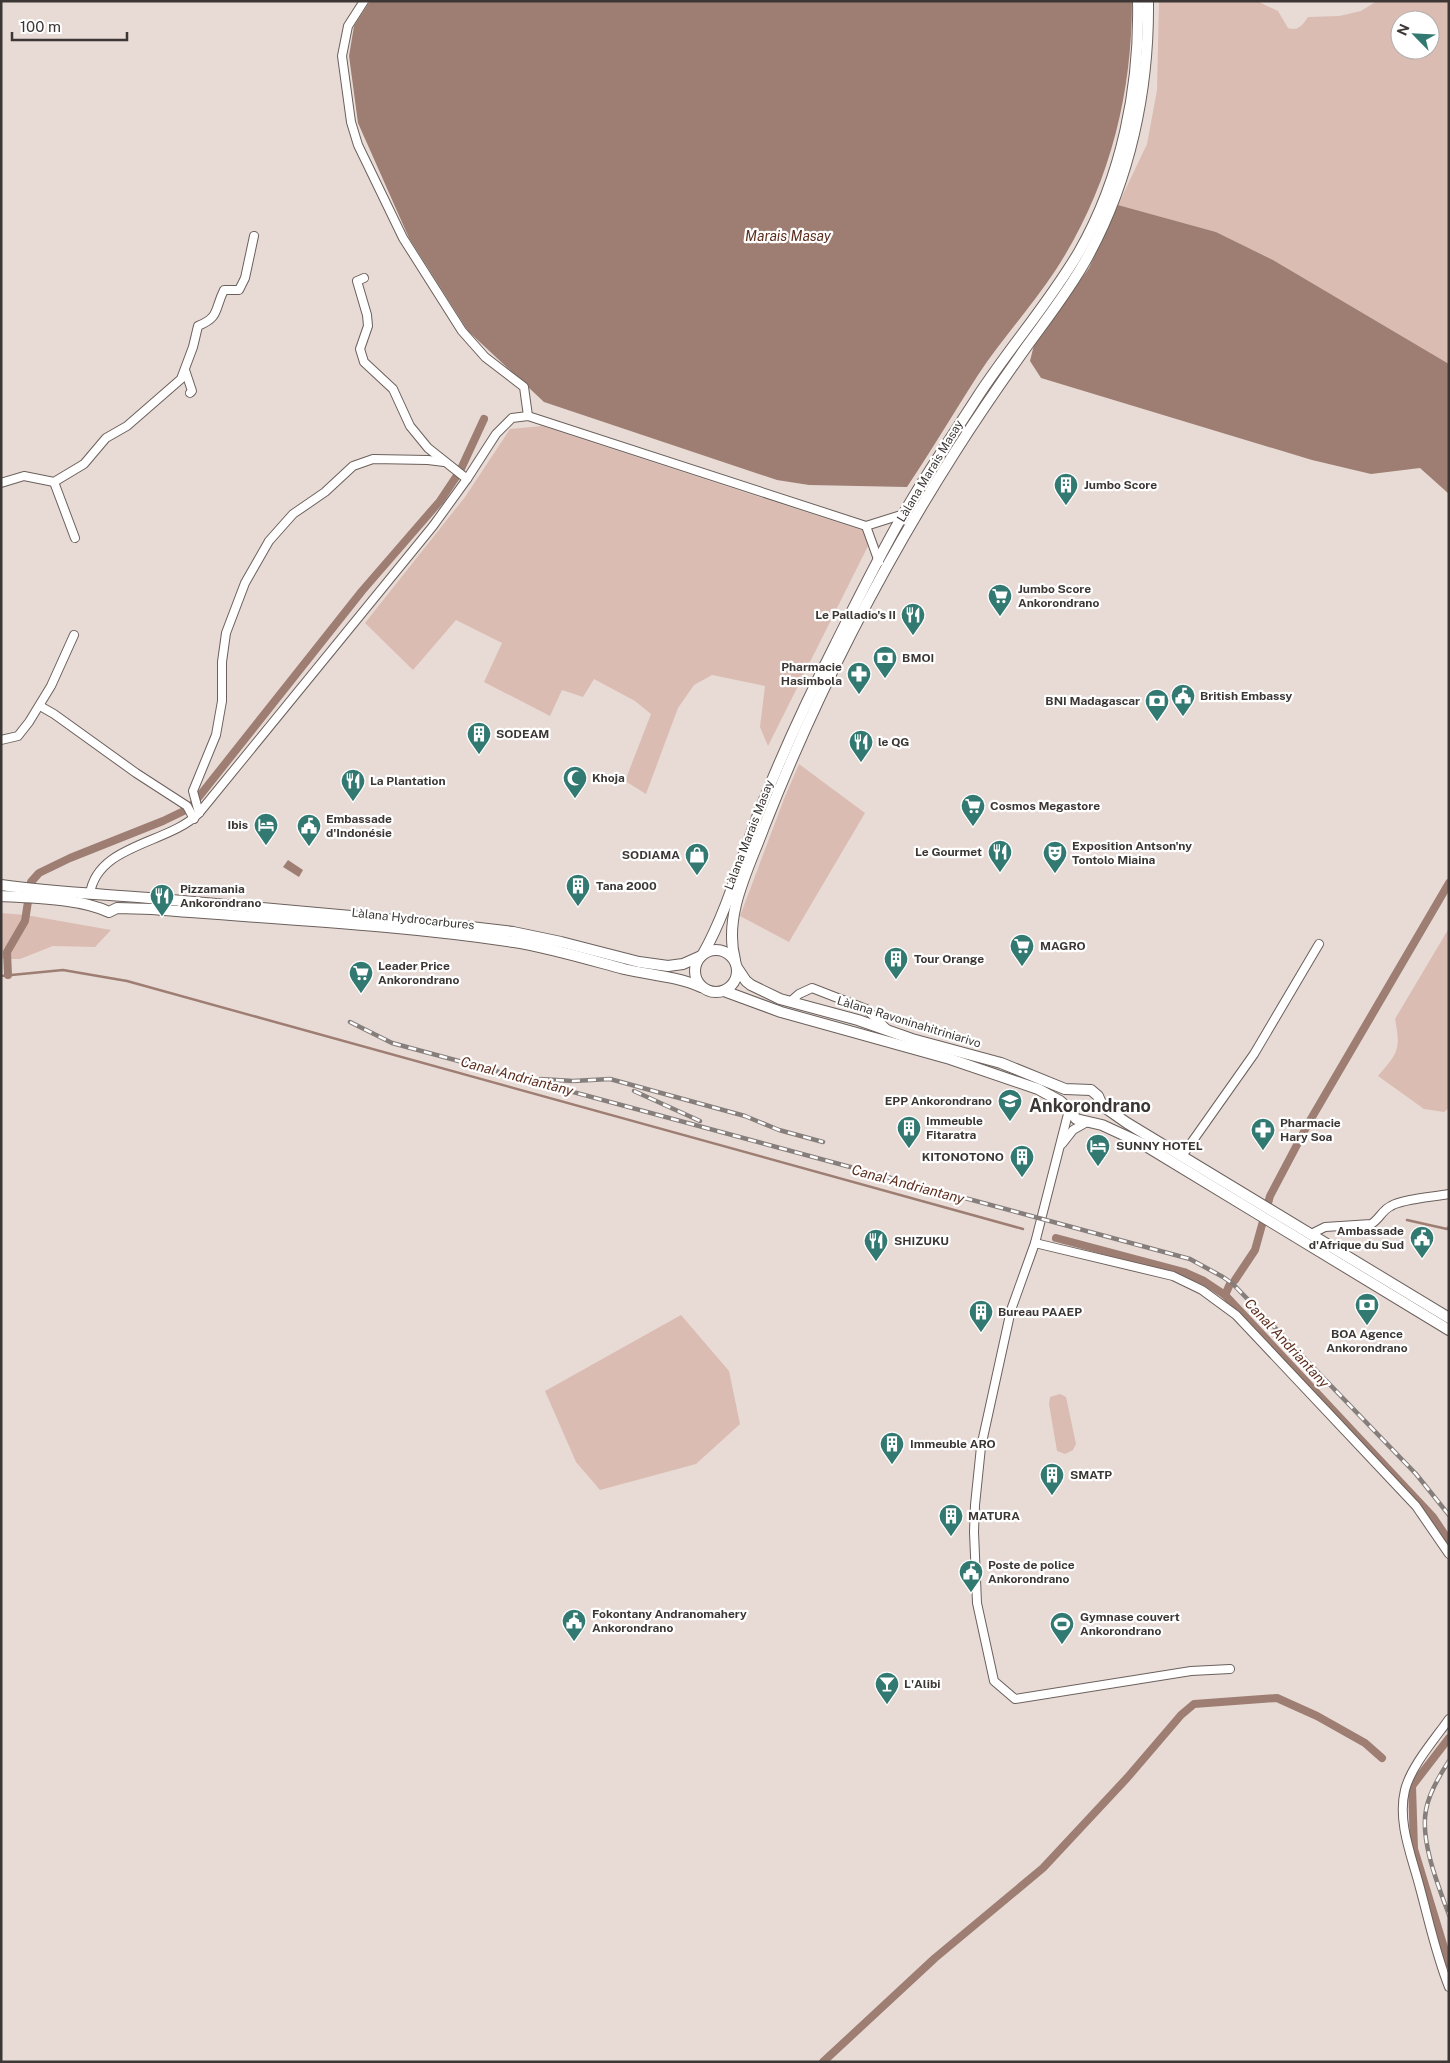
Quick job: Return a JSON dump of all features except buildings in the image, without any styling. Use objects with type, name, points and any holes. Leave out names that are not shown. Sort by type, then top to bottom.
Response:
[{"type":"main road","name":"Làlana Marais Masay","points":[[736,965],[731,939],[732,924],[752,860],[794,757],[843,651],[929,495],[1047,309],[1080,251],[1106,194],[1118,160],[1133,89],[1137,51],[1138,1]]},
{"type":"main road","name":"Làlana Marais Masay","points":[[702,955],[717,925],[762,806],[785,752],[834,647],[904,514],[979,394],[1087,258],[1114,197],[1136,127],[1143,91],[1147,50],[1148,1]]},
{"type":"main road","points":[[1,885],[18,892],[36,894],[112,894],[117,897],[119,902],[117,908],[109,912],[104,909],[36,894]]},
{"type":"main road","points":[[1,896],[18,892]]},
{"type":"main road","points":[[104,909],[102,903],[106,895]]},
{"type":"main road","name":"Làlana Hydrocarbures","points":[[117,897],[149,898],[462,926],[526,934],[639,962],[668,966],[683,964],[702,955]]},
{"type":"main road","name":"Làlana Hydrocarbures","points":[[117,908],[152,909],[361,926],[505,941],[555,950],[641,973],[683,980],[701,987]]},
{"type":"main road","points":[[720,950],[731,955],[736,965],[735,982],[724,991],[710,992],[701,987],[695,974],[695,968],[702,955],[709,951],[720,950]]},
{"type":"main road","name":"Làlana Ravoninahitriniarivo","points":[[736,965],[742,977],[751,985],[770,995],[889,1030],[912,1039],[1002,1063],[1065,1088],[1085,1089],[1094,1092],[1101,1103],[1117,1117],[1182,1156],[1260,1209]]},
{"type":"main road","name":"Làlana Ravoninahitriniarivo","points":[[724,991],[781,1012],[982,1070],[1038,1089],[1060,1101],[1076,1119],[1110,1128],[1141,1143],[1260,1209],[1449,1330]]},
{"type":"main road","points":[[1069,1109],[1070,1099],[1079,1090]]},
{"type":"main road","points":[[1088,1122],[1098,1115],[1101,1103]]},
{"type":"main road","points":[[1270,1215],[1311,1234],[1449,1318]]},
{"type":"street","points":[[364,1],[348,26],[342,56],[351,122],[358,145],[408,246],[462,331],[485,357],[524,387],[528,416]]},
{"type":"street","points":[[190,393],[192,391],[184,366],[193,347],[198,326],[211,321],[224,290],[239,290],[245,278],[254,236]]},
{"type":"street","points":[[364,278],[357,280],[367,315],[368,326],[362,342],[360,355],[364,362],[393,389],[410,426],[428,448],[465,478]]},
{"type":"street","points":[[1,483],[24,476],[54,482],[84,464],[106,438],[127,426],[170,391],[181,379],[185,370]]},
{"type":"street","points":[[90,894],[91,885],[106,862],[196,814],[433,526],[496,434],[512,418],[528,416],[866,526],[904,514]]},
{"type":"street","points":[[196,814],[193,791],[216,735],[222,701],[222,662],[226,633],[245,583],[269,541],[293,514],[325,492],[353,466],[373,460],[428,460],[444,462]]},
{"type":"street","points":[[54,482],[75,538]]},
{"type":"street","points":[[866,526],[879,562]]},
{"type":"street","points":[[1,740],[18,736],[40,706],[52,686],[74,635]]},
{"type":"street","points":[[40,706],[196,814]]},
{"type":"street","points":[[1182,1156],[1254,1054],[1319,944]]},
{"type":"street","points":[[791,1001],[799,994],[812,988],[866,1009],[889,1030]]},
{"type":"street","points":[[1069,1109],[1035,1243],[1011,1310],[981,1447],[974,1532],[978,1603],[994,1680],[1015,1699],[1191,1671],[1230,1669]]},
{"type":"street","points":[[1059,1148],[1068,1135],[1088,1122]]},
{"type":"street","points":[[1311,1234],[1325,1227],[1371,1224],[1387,1208],[1395,1204],[1449,1194]]},
{"type":"street","points":[[1035,1243],[1173,1276],[1202,1290],[1236,1315],[1416,1506],[1449,1554]]},
{"type":"street","points":[[1449,1719],[1414,1770],[1405,1790],[1402,1808],[1412,1859],[1440,1964],[1449,1987]]},
{"type":"shaded area","points":[[1159,1],[1257,1],[1278,11],[1288,28],[1295,29],[1302,25],[1308,17],[1339,16],[1361,11],[1377,1],[1449,1],[1449,364],[1273,260],[1216,232],[1118,205],[1147,144],[1157,90]]},
{"type":"shaded area","points":[[542,426],[864,531],[868,546],[768,746],[760,727],[765,686],[712,675],[694,685],[678,708],[646,794],[625,781],[651,714],[635,701],[594,679],[583,697],[562,690],[550,716],[484,682],[502,643],[456,620],[413,670],[365,623],[465,497],[510,429]]},
{"type":"shaded area","points":[[799,764],[865,813],[789,942],[740,916]]},
{"type":"shaded area","points":[[1,913],[26,915],[111,930],[95,947],[53,946],[20,959],[1,959]]},
{"type":"shaded area","points":[[1449,928],[1449,1108],[1444,1112],[1424,1109],[1378,1076],[1394,1056],[1398,1045],[1395,1019]]},
{"type":"shaded area","points":[[681,1315],[729,1371],[740,1424],[696,1464],[600,1490],[576,1462],[545,1391]]},
{"type":"shaded area","points":[[1060,1394],[1066,1397],[1076,1444],[1073,1450],[1065,1454],[1057,1451],[1049,1404],[1050,1397]]},
{"type":"water","name":"Marais Masay","points":[[370,1],[1132,1],[1131,37],[1122,108],[1103,176],[1089,208],[1074,240],[1055,271],[978,375],[907,487],[809,485],[777,480],[544,402],[468,331],[409,238],[358,123],[349,56],[354,26]]},
{"type":"water","points":[[1118,205],[1216,232],[1273,260],[1449,364],[1449,494],[1420,468],[1371,474],[1312,460],[1041,378],[1030,361],[1034,345],[1089,268]]},
{"type":"water","points":[[288,860],[303,870],[299,877],[283,867]]},
{"type":"waterway","points":[[8,975],[7,952],[25,921],[31,882],[39,873],[70,858],[163,821],[190,808],[362,591],[440,501],[460,471],[484,419]]},
{"type":"waterway","points":[[1235,1280],[1255,1250],[1270,1196],[1308,1124],[1449,883]]},
{"type":"waterway","name":"Canal Andriantany","points":[[1,976],[63,970],[127,981],[1023,1229]]},
{"type":"waterway","points":[[1407,1220],[1447,1229],[1449,1227]]},
{"type":"waterway","name":"Canal Andriantany","points":[[1056,1238],[1184,1272],[1204,1281],[1225,1295],[1433,1517],[1449,1541]]},
{"type":"waterway","points":[[1225,1295],[1230,1284]]},
{"type":"waterway","points":[[823,2062],[935,1958],[1043,1868],[1127,1778],[1181,1715],[1194,1704],[1277,1698],[1317,1716],[1365,1743],[1382,1758]]},
{"type":"waterway","name":"Canal Andriantany","points":[[1449,1738],[1412,1786],[1414,1849],[1449,1964]]},
{"type":"railway","points":[[350,1022],[392,1043],[1190,1259],[1233,1284],[1416,1474],[1449,1515]]},
{"type":"railway","points":[[540,1079],[573,1081],[610,1079],[745,1116],[779,1130],[823,1142]]},
{"type":"railway","points":[[634,1091],[700,1121]]},
{"type":"railway","points":[[1449,1761],[1429,1797],[1425,1822],[1431,1863],[1449,1915]]},
{"type":"place","name":"Jumbo Score","points":[[1066,506]]},
{"type":"place","name":"Jumbo Score Ankorondrano","points":[[1000,617]]},
{"type":"place","name":"Le Palladio's II","points":[[913,636]]},
{"type":"place","name":"BMOI","points":[[885,679]]},
{"type":"place","name":"Pharmacie Hasimbola","points":[[859,695]]},
{"type":"place","name":"British Embassy","points":[[1183,717]]},
{"type":"place","name":"BNI Madagascar","points":[[1157,722]]},
{"type":"place","name":"SODEAM","points":[[479,755]]},
{"type":"place","name":"le QG","points":[[861,763]]},
{"type":"place","name":"Khoja","points":[[575,799]]},
{"type":"place","name":"La Plantation","points":[[353,802]]},
{"type":"place","name":"Cosmos Megastore","points":[[973,827]]},
{"type":"place","name":"Ibis","points":[[266,846]]},
{"type":"place","name":"Embassade d'Indonésie","points":[[309,847]]},
{"type":"place","name":"Le Gourmet","points":[[1000,873]]},
{"type":"place","name":"Exposition Antson'ny Tontolo Miaina","points":[[1055,874]]},
{"type":"place","name":"SODIAMA","points":[[697,876]]},
{"type":"place","name":"Tana 2000","points":[[578,907]]},
{"type":"place","name":"Pizzamania Ankorondrano","points":[[162,917]]},
{"type":"place","name":"MAGRO","points":[[1022,967]]},
{"type":"place","name":"Tour Orange","points":[[896,980]]},
{"type":"place","name":"Leader Price Ankorondrano","points":[[361,994]]},
{"type":"place","name":"EPP Ankorondrano","points":[[1010,1122]]},
{"type":"place","name":"Immeuble Fitaratra","points":[[909,1149]]},
{"type":"place","name":"Pharmacie Hary Soa","points":[[1263,1151]]},
{"type":"place","name":"SUNNY HOTEL","points":[[1098,1167]]},
{"type":"place","name":"KITONOTONO","points":[[1022,1178]]},
{"type":"place","name":"Ambassade d'Afrique du Sud","points":[[1422,1259]]},
{"type":"place","name":"SHIZUKU","points":[[876,1262]]},
{"type":"place","name":"BOA Agence Ankorondrano","points":[[1367,1326]]},
{"type":"place","name":"Bureau PAAEP","points":[[981,1333]]},
{"type":"place","name":"Immeuble ARO","points":[[892,1465]]},
{"type":"place","name":"SMATP","points":[[1052,1496]]},
{"type":"place","name":"MATURA","points":[[951,1537]]},
{"type":"place","name":"Poste de police Ankorondrano","points":[[971,1593]]},
{"type":"place","name":"Fokontany Andranomahery Ankorondrano","points":[[574,1642]]},
{"type":"place","name":"Gymnase couvert Ankorondrano","points":[[1062,1645]]},
{"type":"place","name":"L'Alibi","points":[[887,1705]]},
{"type":"district","name":"Ankorondrano","points":[[1090,1106]]}]
